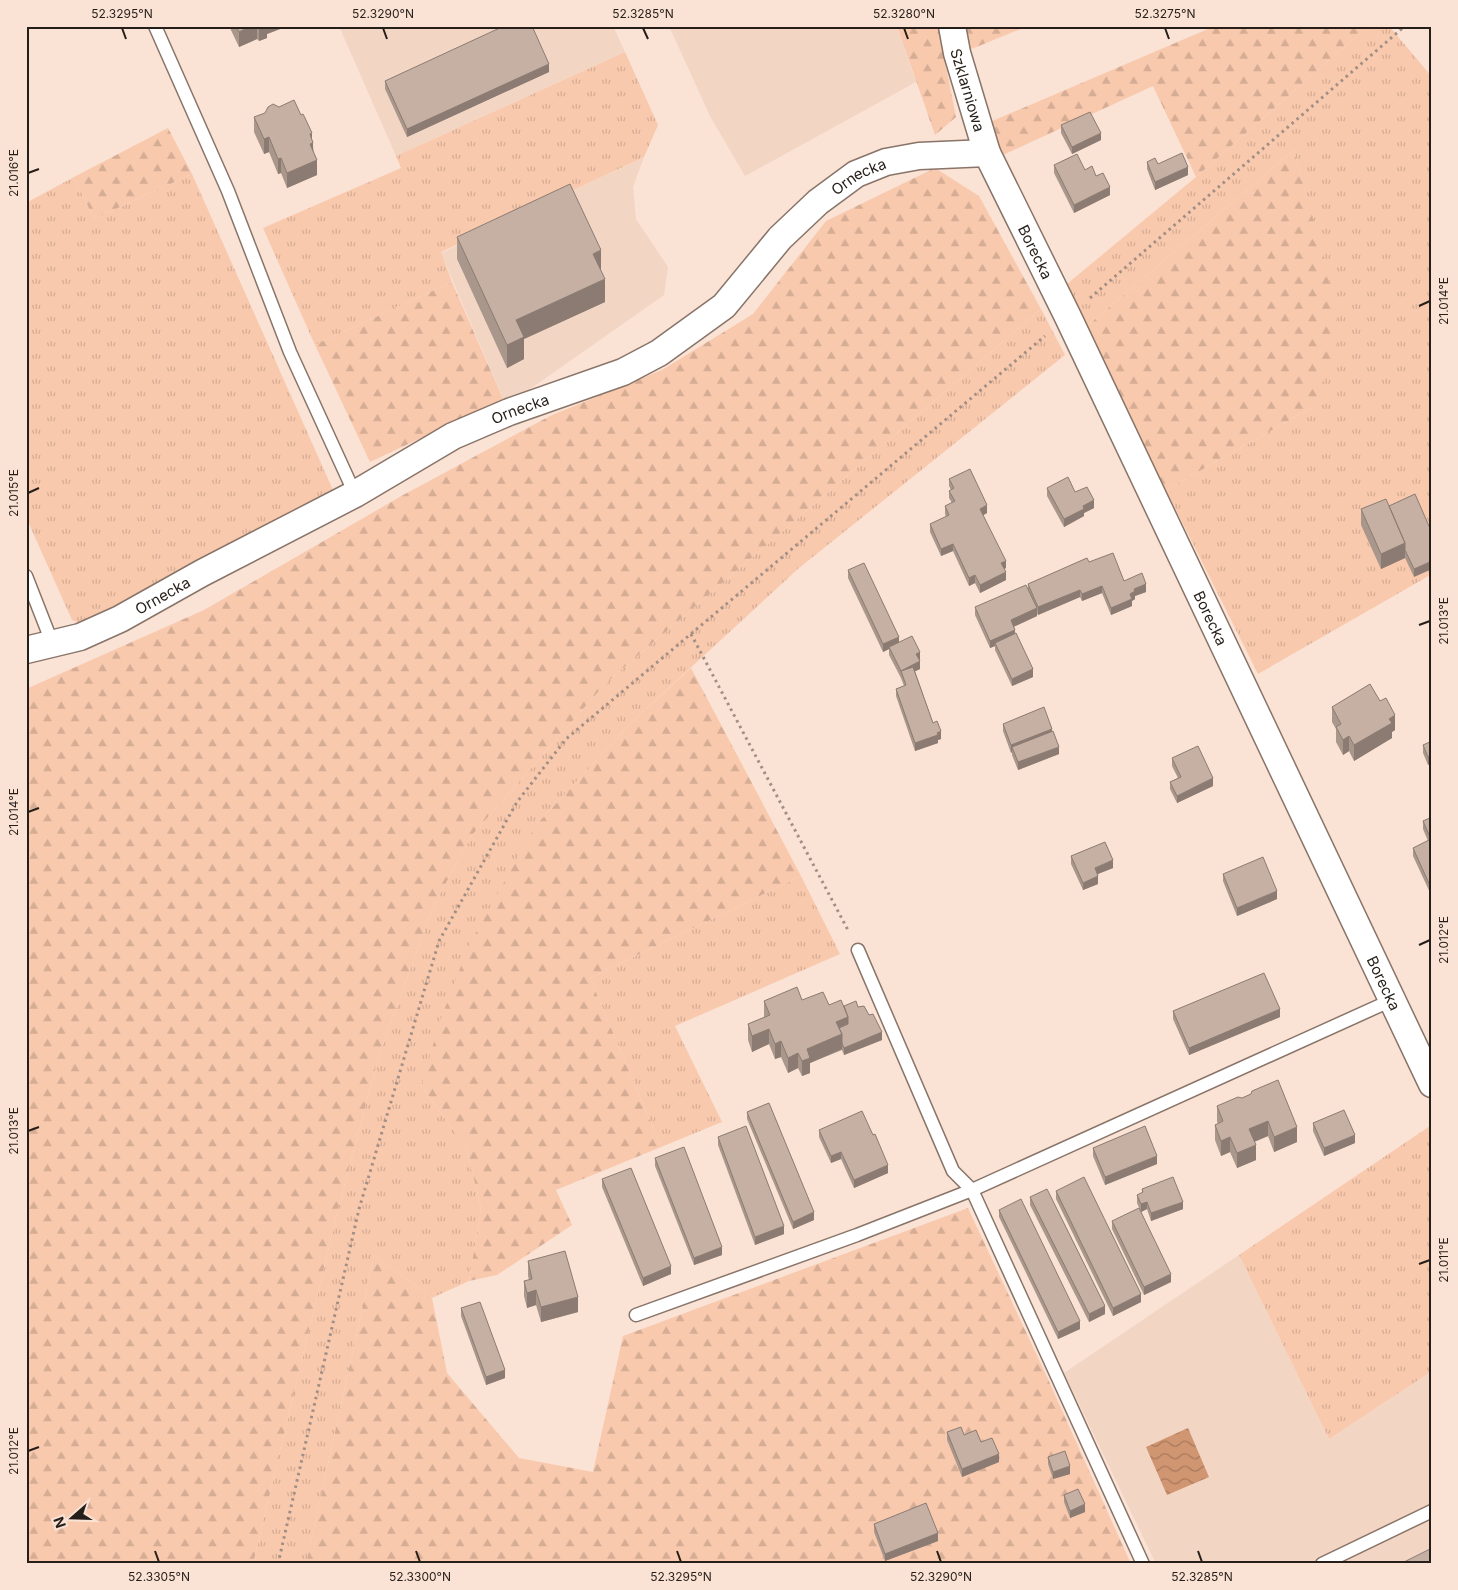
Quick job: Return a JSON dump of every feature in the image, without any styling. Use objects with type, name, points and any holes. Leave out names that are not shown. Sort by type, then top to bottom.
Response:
[{"type":"street","name":"Szklarniowa","points":[[952,26],[957,53],[987,153]]},
{"type":"street","name":"Ornecka","points":[[26,650],[80,638],[120,619],[202,573],[355,494],[453,436],[509,412],[623,372],[659,353],[724,306],[780,238],[818,202],[856,174],[886,162],[919,156],[987,153]]},
{"type":"street","name":"Borecka","points":[[987,153],[1068,317],[1432,1084]]},
{"type":"lane","points":[[154,26],[228,191],[290,352],[355,494]]},
{"type":"lane","points":[[26,576],[53,645]]},
{"type":"lane","points":[[858,950],[953,1171],[972,1190],[1143,1564]]},
{"type":"lane","points":[[636,1315],[857,1235],[972,1190],[1392,1000]]},
{"type":"lane","points":[[1322,1564],[1432,1511]]},
{"type":"path","points":[[278,1564],[359,1209],[438,941],[517,802],[566,739],[1068,317],[1405,26]]},
{"type":"path","points":[[691,634],[858,950]]},
{"type":"shaded area","points":[[339,26],[613,26],[625,52],[396,156]]},
{"type":"shaded area","points":[[669,26],[897,26],[916,82],[745,176],[710,116]]},
{"type":"shaded area","points":[[644,157],[633,187],[636,219],[668,267],[664,295],[506,406],[441,253]]},
{"type":"shaded area","points":[[1239,1255],[1329,1439],[1432,1371],[1432,1564],[1156,1564],[1064,1373]]},
{"type":"green space","points":[[897,26],[938,26],[956,117],[935,135]]},
{"type":"green space","points":[[966,26],[1028,26],[969,50]]},
{"type":"green space","points":[[1215,26],[1368,26],[1196,177],[1153,86],[1003,155],[990,122]]},
{"type":"green space","points":[[1368,26],[1389,26],[1432,77],[1432,574],[1258,674],[1166,490],[1313,407],[1313,220],[1294,150],[1086,327],[1067,284],[1196,177]]},
{"type":"green space","points":[[625,52],[658,125],[644,157],[441,252],[452,282],[315,345],[263,228],[401,168],[396,156]]},
{"type":"green space","points":[[168,128],[192,174],[94,219],[74,177]]},
{"type":"green space","points":[[1294,150],[1336,301],[1337,348],[1313,407],[1166,490],[1086,327]]},
{"type":"green space","points":[[935,168],[979,196],[1041,309],[606,683],[472,835],[433,907],[379,1055],[336,1217],[253,1564],[26,1564],[26,689],[204,610],[405,494],[550,416],[662,370],[753,314],[826,221]]},
{"type":"green space","points":[[192,174],[333,490],[295,517],[85,625],[72,620],[26,517],[26,203],[74,177],[94,219]]},
{"type":"green space","points":[[452,282],[506,406],[421,438],[370,462],[315,345]]},
{"type":"green space","points":[[1041,309],[1065,355],[799,568],[636,718],[536,825],[421,1086],[466,1147],[481,1208],[469,1281],[432,1298],[374,1255],[306,1564],[253,1564],[336,1217],[379,1055],[433,907],[472,835],[606,683]]},
{"type":"green space","points":[[691,668],[801,876],[590,978],[661,1147],[556,1190],[572,1225],[497,1275],[469,1281],[481,1208],[466,1147],[421,1086],[440,1021],[469,945],[536,825],[636,718]]},
{"type":"green space","points":[[801,876],[840,954],[675,1026],[722,1122],[661,1147],[590,978]]},
{"type":"green space","points":[[1430,1126],[1432,1128],[1432,1371],[1329,1439],[1239,1255]]},
{"type":"green space","points":[[968,1208],[1131,1564],[306,1564],[374,1255],[432,1298],[447,1373],[519,1458],[593,1472],[623,1336]]},
{"type":"water","points":[[1188,1428],[1209,1477],[1167,1495],[1146,1447]]},
{"type":"building","points":[[236,26],[251,26],[239,32]]},
{"type":"building","points":[[504,26],[532,26],[549,64],[407,129],[385,81]]},
{"type":"building","points":[[294,100],[312,133],[310,134],[313,143],[310,144],[317,160],[287,173],[281,158],[278,159],[269,137],[264,139],[254,117],[265,113],[268,107],[273,104],[279,107]]},
{"type":"building","points":[[1090,112],[1101,133],[1072,147],[1061,125]]},
{"type":"building","points":[[1182,153],[1188,167],[1155,182],[1147,162],[1155,158],[1158,164]]},
{"type":"building","points":[[1077,154],[1085,170],[1092,166],[1096,176],[1103,173],[1110,187],[1074,205],[1054,165]]},
{"type":"building","points":[[570,184],[601,250],[593,254],[605,279],[516,320],[524,337],[507,345],[457,237]]},
{"type":"building","points":[[970,469],[987,505],[980,509],[1006,561],[1001,563],[1006,572],[980,585],[975,575],[969,578],[953,544],[941,549],[930,524],[949,515],[945,506],[955,501],[949,491],[954,488],[949,479]]},
{"type":"building","points":[[1068,477],[1075,492],[1087,487],[1094,500],[1083,506],[1084,509],[1064,519],[1047,488]]},
{"type":"building","points":[[1415,494],[1432,533],[1432,561],[1414,569],[1389,506]]},
{"type":"building","points":[[1386,499],[1405,543],[1381,554],[1361,509]]},
{"type":"building","points":[[1113,553],[1124,581],[1142,573],[1146,584],[1134,589],[1135,591],[1130,594],[1132,599],[1111,608],[1102,586],[1082,594],[1080,590],[1038,607],[1028,584],[1087,558],[1089,562]]},
{"type":"building","points":[[864,563],[899,637],[883,644],[848,570]]},
{"type":"building","points":[[1026,585],[1037,608],[1011,620],[1015,630],[990,641],[975,607]]},
{"type":"building","points":[[1016,633],[1033,669],[1012,679],[995,643]]},
{"type":"building","points":[[912,636],[920,652],[916,654],[920,661],[901,671],[889,647]]},
{"type":"building","points":[[913,667],[933,723],[937,721],[941,731],[937,733],[938,735],[915,743],[896,689],[906,685],[901,671]]},
{"type":"building","points":[[1370,684],[1380,701],[1386,698],[1395,715],[1389,719],[1392,723],[1354,745],[1349,736],[1343,740],[1336,727],[1341,724],[1332,707]]},
{"type":"building","points":[[1044,707],[1052,729],[1011,745],[1003,724]]},
{"type":"building","points":[[1053,731],[1059,747],[1018,762],[1012,747]]},
{"type":"building","points":[[1432,741],[1432,755],[1428,757],[1423,745]]},
{"type":"building","points":[[1198,746],[1213,778],[1177,796],[1170,782],[1181,777],[1172,758]]},
{"type":"building","points":[[1432,817],[1432,890],[1413,848],[1431,839],[1423,821]]},
{"type":"building","points":[[1105,842],[1113,860],[1095,868],[1098,876],[1083,883],[1071,856]]},
{"type":"building","points":[[1263,857],[1277,891],[1237,908],[1223,874]]},
{"type":"building","points":[[1264,973],[1280,1009],[1189,1048],[1173,1011]]},
{"type":"building","points":[[797,987],[802,1000],[823,992],[829,1005],[841,1000],[848,1017],[836,1022],[842,1034],[807,1049],[810,1058],[802,1061],[798,1053],[788,1058],[781,1041],[775,1044],[769,1029],[752,1036],[748,1024],[770,1015],[764,1001]]},
{"type":"building","points":[[856,1001],[858,1007],[864,1006],[869,1015],[873,1014],[882,1032],[844,1048],[839,1028],[848,1024],[848,1017],[844,1006]]},
{"type":"building","points":[[1278,1080],[1297,1127],[1274,1137],[1268,1121],[1249,1129],[1256,1145],[1237,1153],[1230,1137],[1221,1141],[1215,1125],[1223,1121],[1217,1106],[1238,1097],[1242,1098],[1251,1094],[1252,1091]]},
{"type":"building","points":[[769,1103],[814,1212],[793,1222],[747,1112]]},
{"type":"building","points":[[1344,1110],[1355,1135],[1324,1148],[1313,1123]]},
{"type":"building","points":[[862,1111],[873,1135],[875,1134],[888,1165],[854,1180],[841,1152],[831,1156],[819,1130]]},
{"type":"building","points":[[746,1126],[784,1226],[755,1237],[718,1137]]},
{"type":"building","points":[[1145,1126],[1157,1156],[1105,1177],[1093,1148]]},
{"type":"building","points":[[684,1147],[722,1247],[694,1258],[655,1158]]},
{"type":"building","points":[[631,1168],[671,1266],[643,1278],[602,1179]]},
{"type":"building","points":[[1084,1177],[1141,1294],[1113,1308],[1056,1191]]},
{"type":"building","points":[[1173,1177],[1183,1202],[1151,1213],[1147,1202],[1141,1204],[1137,1195],[1143,1192],[1142,1189]]},
{"type":"building","points":[[1047,1189],[1105,1306],[1089,1314],[1030,1197]]},
{"type":"building","points":[[1021,1199],[1080,1321],[1058,1332],[999,1210]]},
{"type":"building","points":[[1139,1208],[1171,1274],[1144,1287],[1112,1221]]},
{"type":"building","points":[[565,1251],[578,1297],[541,1307],[536,1290],[527,1293],[524,1281],[532,1279],[528,1261]]},
{"type":"building","points":[[480,1302],[505,1370],[486,1377],[461,1308]]},
{"type":"building","points":[[961,1427],[964,1435],[976,1430],[981,1442],[992,1438],[999,1454],[962,1469],[947,1432]]},
{"type":"building","points":[[1065,1451],[1070,1466],[1053,1472],[1048,1457]]},
{"type":"building","points":[[1078,1489],[1085,1504],[1070,1511],[1064,1495]]},
{"type":"building","points":[[926,1503],[938,1533],[885,1554],[874,1524]]},
{"type":"building","points":[[1432,1548],[1432,1564],[1400,1564]]}]
